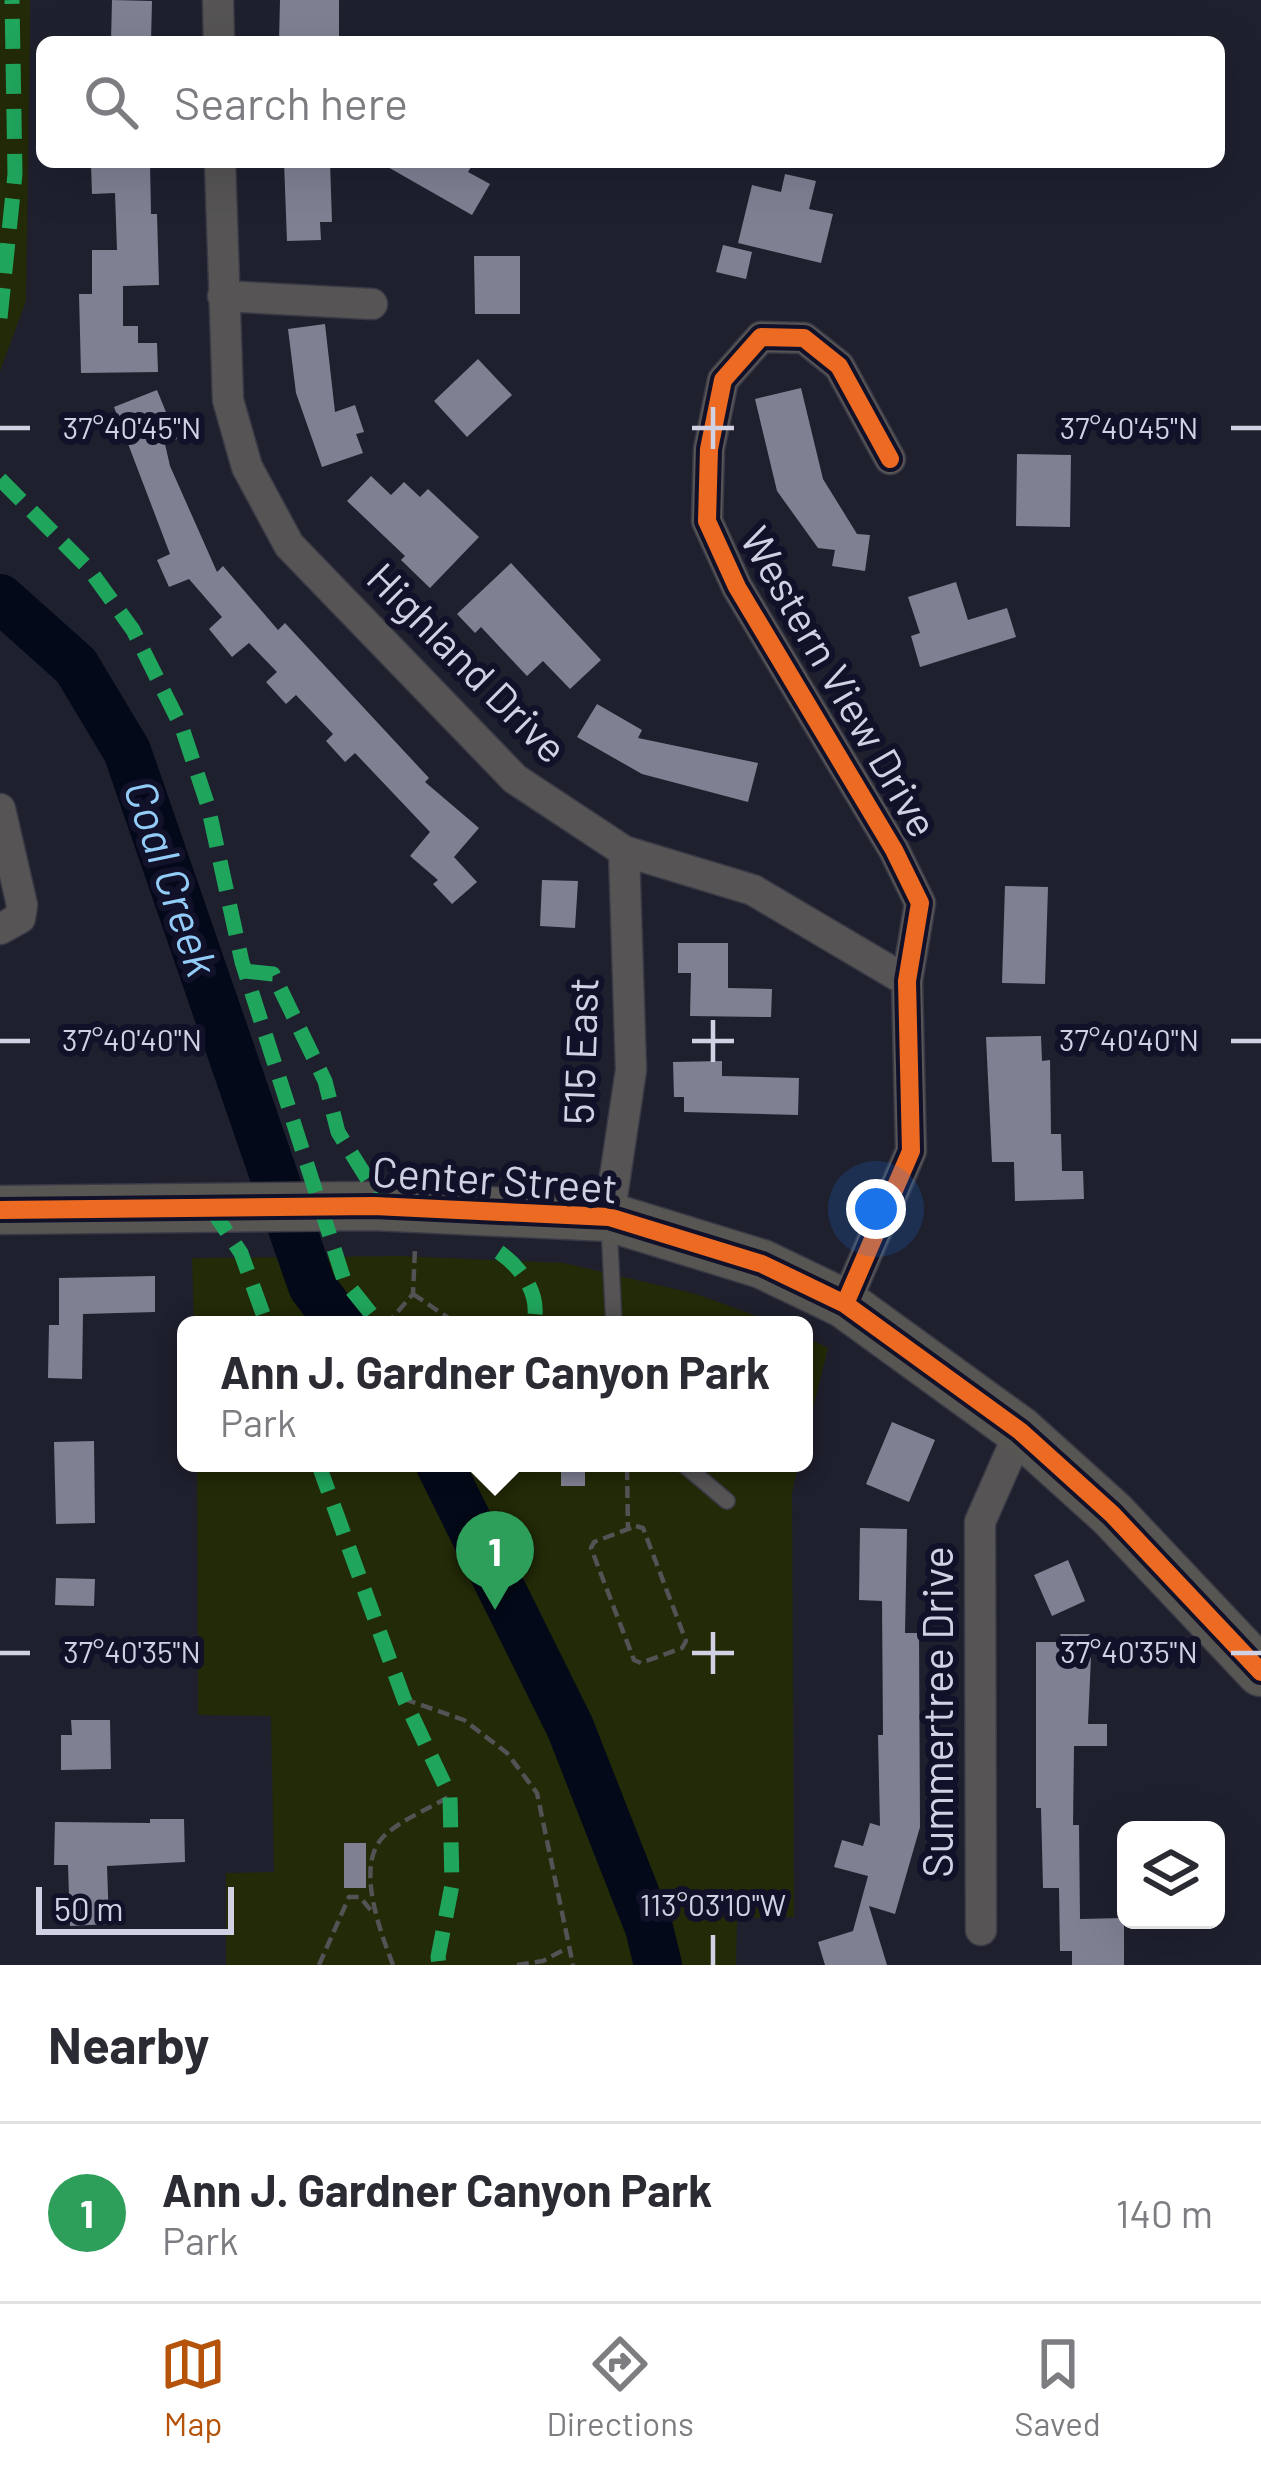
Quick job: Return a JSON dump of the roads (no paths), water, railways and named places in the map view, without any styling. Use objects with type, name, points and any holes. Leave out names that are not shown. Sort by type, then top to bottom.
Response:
[{"type":"main road","name":"Center Street","points":[[0,1210],[374,1206],[609,1217],[762,1264],[845,1304],[1020,1431],[1112,1514],[1261,1672]]},
{"type":"street","points":[[218,0],[219,36]]},
{"type":"street","name":"Highland Drive","points":[[220,168],[228,400],[247,467],[290,544],[515,779],[624,851],[752,890],[907,981]]},
{"type":"street","points":[[223,296],[372,304]]},
{"type":"street","name":"Western View Drive","points":[[890,459],[839,366],[804,338],[761,337],[723,380],[709,449],[707,521],[737,587],[894,850],[920,903],[907,981]]},
{"type":"street","points":[[0,809],[22,905],[20,918],[0,929]]},
{"type":"street","name":"515 East","points":[[609,1217],[631,1070],[624,851]]},
{"type":"street","points":[[845,1304],[910,1150],[907,981]]},
{"type":"street","name":"Summertree Drive","points":[[981,1930],[980,1522],[1020,1431]]},
{"type":"lane","name":"515 East","points":[[609,1217],[614,1316]]},
{"type":"lane","points":[[693,1472],[727,1501]]},
{"type":"waterway","name":"Coal Creek","points":[[0,598],[76,666],[127,751],[312,1286],[334,1316]]},
{"type":"waterway","name":"Coal Creek","points":[[443,1472],[570,1727],[649,1928],[658,1965]]},
{"type":"place","name":"Ann J. Gardner Canyon Park","points":[[495,1610]]}]
